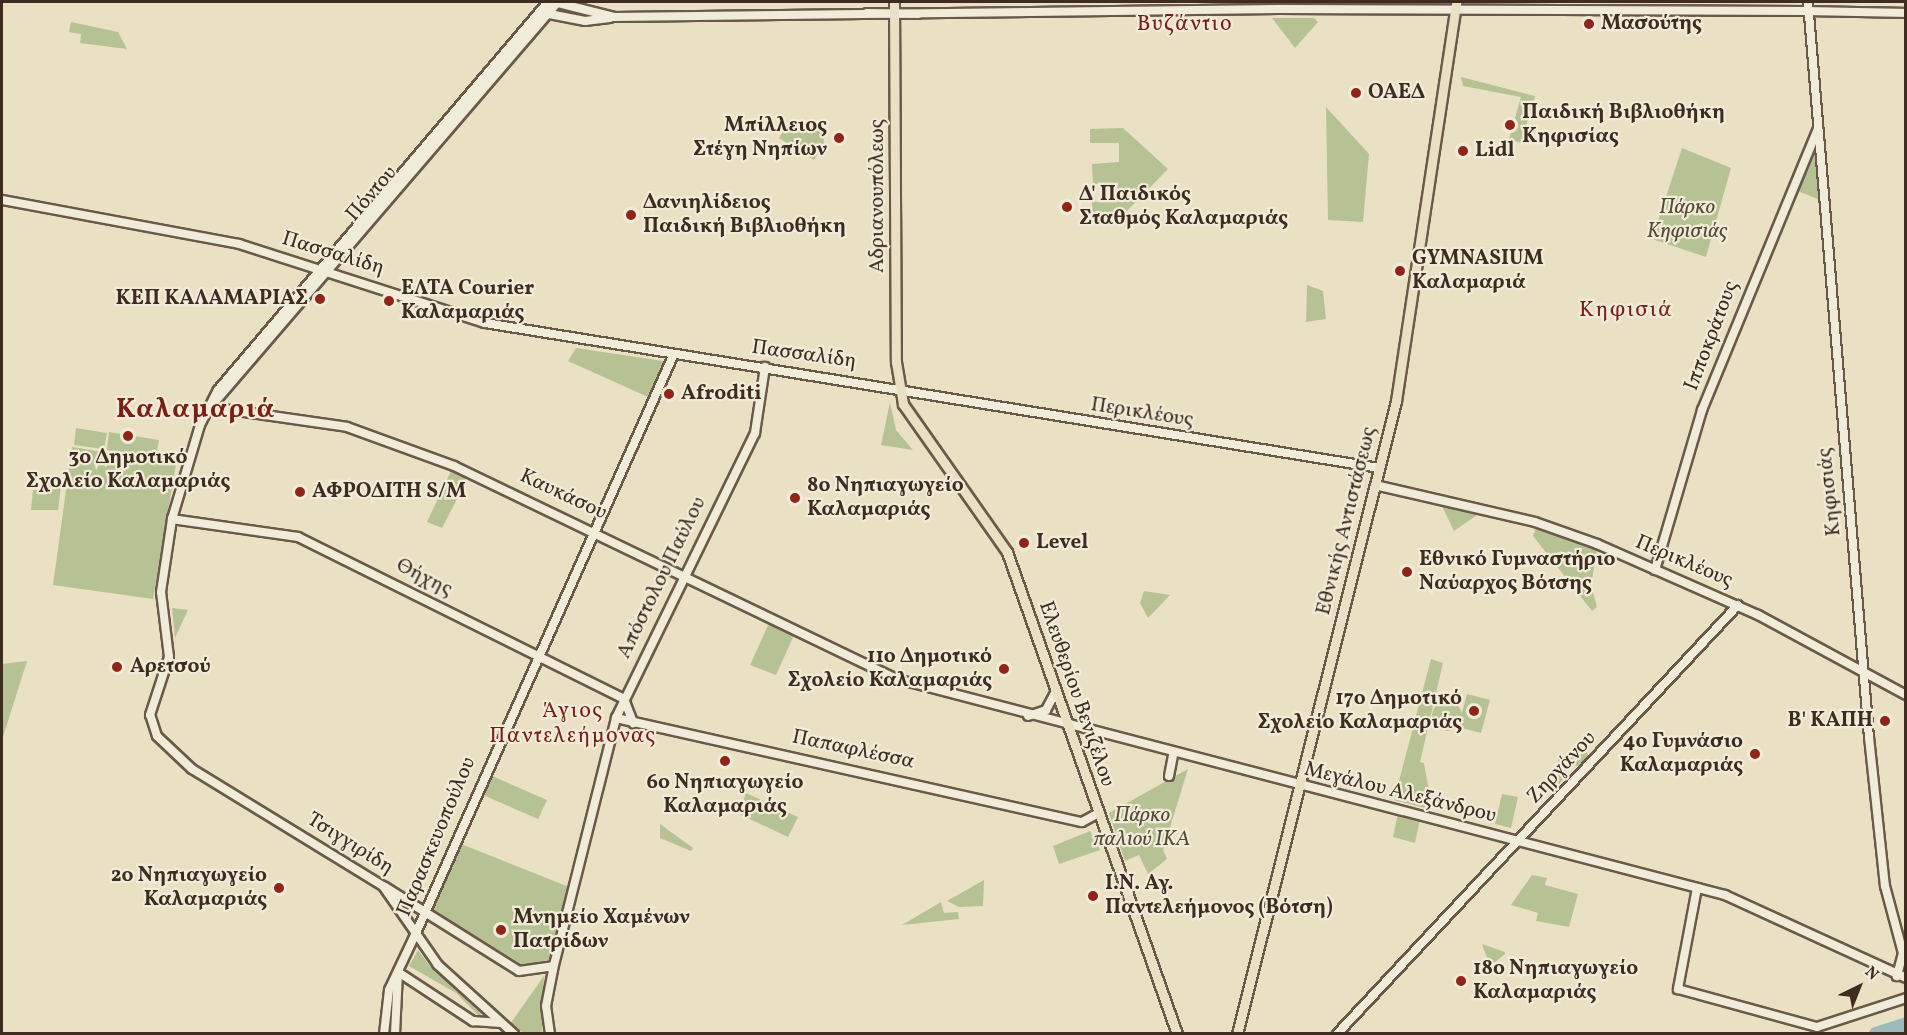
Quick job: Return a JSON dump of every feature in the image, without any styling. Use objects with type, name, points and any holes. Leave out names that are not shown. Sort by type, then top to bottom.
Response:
[{"type":"main road","points":[[554,2],[614,17]]},
{"type":"main road","name":"Πόντου","points":[[169,657],[163,603],[172,519],[209,407],[554,2]]},
{"type":"main road","name":"Κηφισιάς","points":[[1808,2],[1821,122],[1837,383],[1864,673],[1885,886],[1903,953],[1901,977]]},
{"type":"main road","points":[[543,13],[589,22],[614,17],[864,14],[895,10],[918,14],[1456,6],[1809,12]]},
{"type":"main road","name":"Εθνικής Αντιστάσεως","points":[[1237,1034],[1379,468],[1409,327],[1456,6]]},
{"type":"main road","name":"Αδριανουπόλεως","points":[[895,10],[900,390]]},
{"type":"main road","name":"Πασσαλίδη","points":[[2,200],[217,239],[324,270],[479,321],[673,356],[765,367],[900,390]]},
{"type":"main road","name":"Απόστολου Παύλου","points":[[550,1034],[546,1006],[554,966],[616,718],[756,429],[765,367]]},
{"type":"main road","name":"Περικλέους","points":[[900,390],[1379,468]]},
{"type":"main road","name":"Ελευθερίου Βενιζέλου","points":[[900,390],[915,428],[1003,542],[1178,1034]]},
{"type":"main road","name":"Καυκάσου","points":[[209,407],[347,426],[489,480],[595,530],[882,673]]},
{"type":"main road","name":"Τσιγγιρίδη","points":[[169,657],[152,700],[151,723],[163,744],[192,769],[383,886]]},
{"type":"main road","name":"Μεγάλου Αλεξάνδρου","points":[[882,673],[1025,717],[1697,888],[1748,904],[1901,977]]},
{"type":"main road","points":[[1025,717],[1046,710],[1055,693]]},
{"type":"main road","points":[[1169,776],[1173,754]]},
{"type":"main road","points":[[383,886],[438,965],[514,1034]]},
{"type":"main road","name":"Παρασκευοπούλου","points":[[384,1034],[389,990],[416,933]]},
{"type":"main road","points":[[394,1034],[398,972]]},
{"type":"street","points":[[1809,12],[1905,13]]},
{"type":"street","name":"Ιπποκράτους","points":[[1655,570],[1705,400],[1821,122]]},
{"type":"street","name":"Παρασκευοπούλου","points":[[416,933],[673,356]]},
{"type":"street","name":"Περικλέους","points":[[1375,485],[1550,526],[1738,605],[1905,695]]},
{"type":"street","name":"Θήχης","points":[[172,519],[298,537],[624,699]]},
{"type":"street","name":"Ζηργάνου","points":[[1337,1034],[1519,842],[1738,605]]},
{"type":"street","points":[[624,699],[633,723]]},
{"type":"street","name":"Παπαφλέσσα","points":[[616,718],[1082,822],[1099,813]]},
{"type":"street","name":"Τσιγγιρίδη","points":[[383,886],[519,971],[554,966]]},
{"type":"street","points":[[1697,888],[1678,988],[1817,1027],[1905,998]]},
{"type":"street","points":[[398,972],[473,1021],[501,1023]]},
{"type":"green space","points":[[1272,18],[1314,18],[1318,22],[1295,48]]},
{"type":"green space","points":[[71,22],[118,32],[127,49],[80,43],[81,34],[69,32]]},
{"type":"green space","points":[[1461,77],[1535,96],[1521,143],[1509,139],[1521,97],[1463,86]]},
{"type":"green space","points":[[1326,107],[1369,154],[1363,222],[1328,220]]},
{"type":"green space","points":[[1123,128],[1168,169],[1121,217],[1092,217],[1092,202],[1116,201],[1118,183],[1093,184],[1092,164],[1119,162],[1119,143],[1090,143],[1090,129]]},
{"type":"green space","points":[[823,130],[824,144],[814,160],[779,138],[783,131]]},
{"type":"green space","points":[[1815,135],[1820,200],[1793,189]]},
{"type":"green space","name":"Πάρκο Κηφισιάς","points":[[1682,148],[1731,168],[1706,257],[1652,239]]},
{"type":"green space","points":[[1307,285],[1323,291],[1326,319],[1306,322]]},
{"type":"green space","points":[[576,348],[663,361],[663,363],[648,397],[568,361]]},
{"type":"green space","points":[[890,402],[896,430],[913,450],[881,445]]},
{"type":"green space","points":[[76,428],[107,433],[104,449],[74,445]]},
{"type":"green space","points":[[109,432],[159,440],[156,457],[107,450]]},
{"type":"green space","points":[[72,447],[176,464],[153,599],[53,585]]},
{"type":"green space","points":[[451,471],[468,478],[442,528],[427,522]]},
{"type":"green space","points":[[45,485],[61,487],[58,510],[31,510],[33,490],[44,491]]},
{"type":"green space","points":[[1441,504],[1480,513],[1454,531]]},
{"type":"green space","points":[[1537,525],[1597,549],[1591,586],[1597,607],[1592,611],[1533,536]]},
{"type":"green space","points":[[1144,591],[1170,595],[1148,618],[1140,603]]},
{"type":"green space","points":[[172,608],[188,610],[175,638]]},
{"type":"green space","points":[[770,621],[795,633],[776,675],[750,665]]},
{"type":"green space","points":[[1431,659],[1443,663],[1420,762],[1424,763],[1429,791],[1425,808],[1394,800]]},
{"type":"green space","points":[[27,661],[3,737],[2,738],[2,664]]},
{"type":"green space","points":[[1467,694],[1490,700],[1481,733],[1458,727]]},
{"type":"green space","points":[[1447,701],[1453,702],[1461,710],[1461,722],[1453,730],[1447,731],[1441,730],[1433,722],[1432,716],[1433,710],[1441,702]]},
{"type":"green space","points":[[1578,746],[1585,749],[1588,756],[1585,763],[1578,766],[1571,763],[1568,756],[1571,749]]},
{"type":"green space","points":[[1559,758],[1567,776],[1549,793],[1555,769]]},
{"type":"green space","name":"Πάρκο παλιού ΙΚΑ","points":[[1188,769],[1163,850],[1167,859],[1148,874],[1139,855],[1125,861],[1109,813]]},
{"type":"green space","points":[[492,776],[547,800],[538,819],[483,795]]},
{"type":"green space","points":[[746,793],[798,817],[788,837],[739,814]]},
{"type":"green space","points":[[1502,794],[1518,797],[1511,828],[1495,824]]},
{"type":"green space","points":[[1398,813],[1420,819],[1415,843],[1393,837]]},
{"type":"green space","points":[[660,824],[693,848],[691,851],[660,838]]},
{"type":"green space","points":[[1090,831],[1100,850],[1059,864],[1053,846]]},
{"type":"green space","points":[[461,844],[569,887],[549,960],[523,965],[433,910]]},
{"type":"green space","points":[[1532,875],[1547,878],[1545,885],[1578,894],[1569,927],[1536,921],[1538,913],[1511,905]]},
{"type":"green space","points":[[984,880],[983,906],[959,907],[947,901]]},
{"type":"green space","points":[[941,902],[944,913],[958,912],[959,919],[902,925]]},
{"type":"green space","points":[[1482,944],[1505,952],[1505,954],[1490,966]]},
{"type":"green space","points":[[418,950],[429,965],[481,1014],[480,1017],[456,993],[409,966]]},
{"type":"green space","points":[[544,976],[542,1033],[524,1033],[510,1024]]},
{"type":"waterway","points":[[1876,1034],[1906,1024]]},
{"type":"place","name":"Μασούτης","points":[[1589,24]]},
{"type":"place","name":"ΟΑΕΔ","points":[[1356,93]]},
{"type":"place","name":"Παιδική Βιβλιοθήκη Κηφισίας","points":[[1510,125]]},
{"type":"place","name":"Μπίλλειος Στέγη Νηπίων","points":[[839,138]]},
{"type":"place","name":"Lidl","points":[[1463,151]]},
{"type":"place","name":"Δ' Παιδικός Σταθμός Καλαμαριάς","points":[[1067,207]]},
{"type":"place","name":"Δανιηλίδειος Παιδική Βιβλιοθήκη","points":[[631,215]]},
{"type":"place","name":"GYMNASIUM Καλαμαριά","points":[[1400,271]]},
{"type":"place","name":"ΚΕΠ ΚΑΛΑΜΑΡΙΑΣ","points":[[320,299]]},
{"type":"place","name":"ΕΛΤΑ Courier Καλαμαριάς","points":[[389,301]]},
{"type":"place","name":"Afroditi","points":[[669,394]]},
{"type":"place","name":"3ο Δημοτικό Σχολείο Καλαμαριάς","points":[[128,436]]},
{"type":"place","name":"ΑΦΡΟΔΙΤΗ S/M","points":[[300,492]]},
{"type":"place","name":"8ο Νηπιαγωγείο Καλαμαριάς","points":[[795,498]]},
{"type":"place","name":"Level","points":[[1024,543]]},
{"type":"place","name":"Εθνικό Γυμναστήριο Ναύαρχος Βότσης","points":[[1407,572]]},
{"type":"place","name":"Αρετσού","points":[[117,667]]},
{"type":"place","name":"11ο Δημοτικό Σχολείο Καλαμαριάς","points":[[1004,669]]},
{"type":"place","name":"17ο Δημοτικό Σχολείο Καλαμαριάς","points":[[1474,711]]},
{"type":"place","name":"Β' ΚΑΠΗ","points":[[1885,721]]},
{"type":"place","name":"4ο Γυμνάσιο Καλαμαριάς","points":[[1755,754]]},
{"type":"place","name":"6ο Νηπιαγωγείο Καλαμαριάς","points":[[725,761]]},
{"type":"place","name":"2ο Νηπιαγωγείο Καλαμαριάς","points":[[279,888]]},
{"type":"place","name":"Ι.Ν. Αγ. Παντελεήμονος (Βότση)","points":[[1093,896]]},
{"type":"place","name":"Μνημείο Χαμένων Πατρίδων","points":[[501,930]]},
{"type":"place","name":"18ο Νηπιαγωγείο Καλαμαριάς","points":[[1461,981]]},
{"type":"district","name":"Βυζάντιο","points":[[1185,25]]},
{"type":"district","name":"Κηφισιά","points":[[1626,311]]},
{"type":"district","name":"Καλαμαριά","points":[[196,411]]},
{"type":"district","name":"Άγιος Παντελεήμονας","points":[[573,724]]}]
